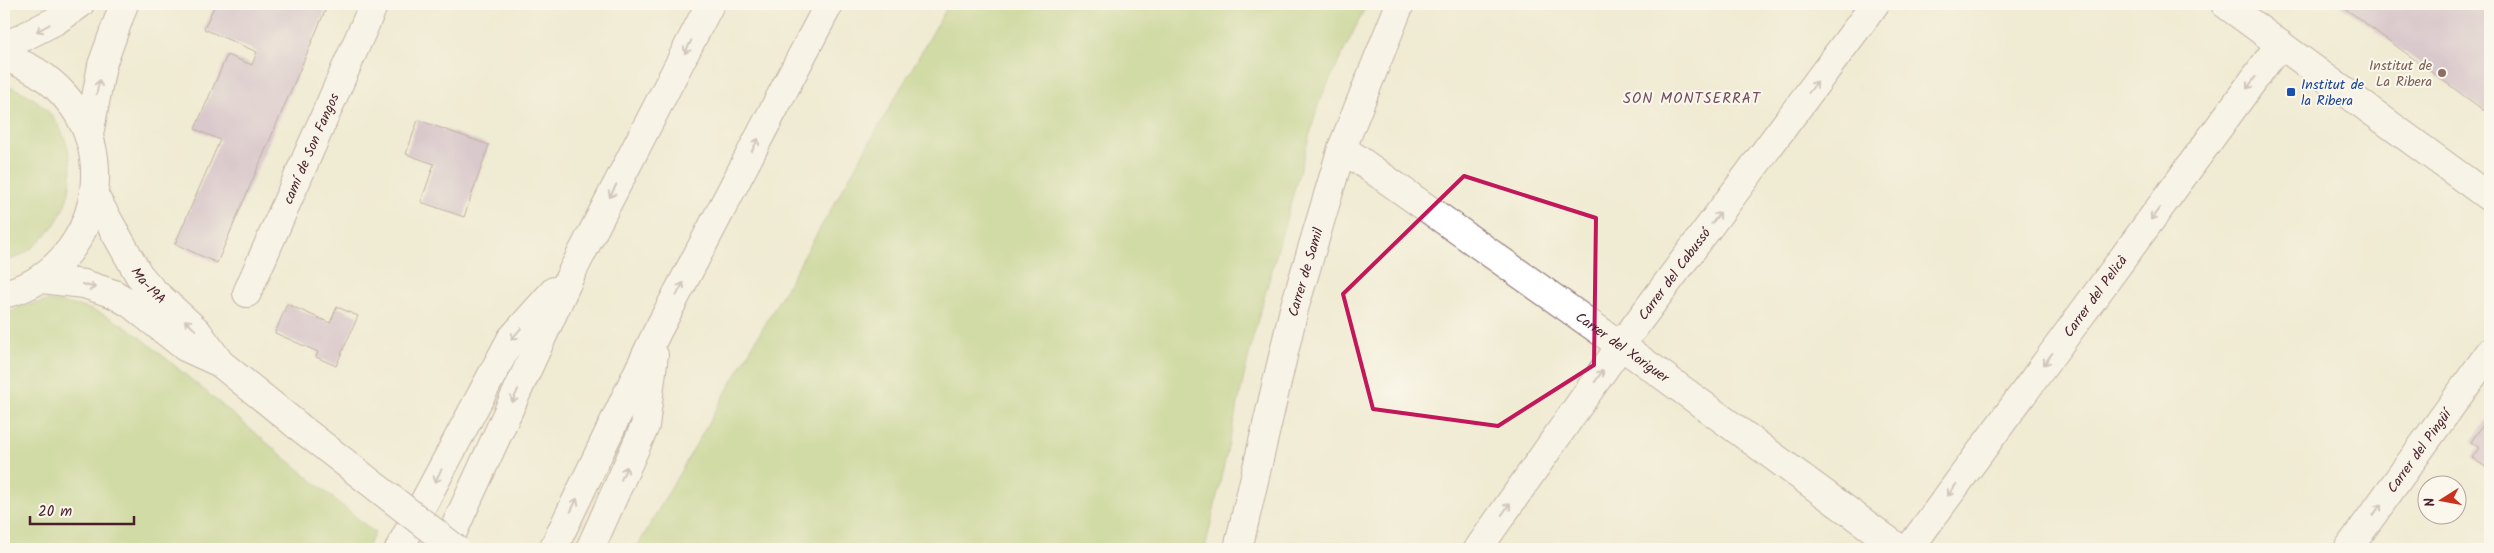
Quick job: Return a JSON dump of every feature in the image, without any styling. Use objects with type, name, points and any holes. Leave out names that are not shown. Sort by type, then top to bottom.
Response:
[{"type":"main road","points":[[4,47],[55,21],[80,4]]},
{"type":"main road","points":[[89,135],[102,65],[124,4]]},
{"type":"main road","name":"camí de Son Fangos","points":[[247,293],[374,4]]},
{"type":"main road","points":[[445,549],[572,272],[710,4]]},
{"type":"main road","points":[[553,549],[657,332],[829,4]]},
{"type":"main road","name":"Carrer de Samil","points":[[1238,549],[1294,308],[1342,148],[1400,4]]},
{"type":"main road","name":"Carrer del Cabussó","points":[[1478,549],[1621,345],[1875,4]]},
{"type":"main road","points":[[2225,4],[2490,198]]},
{"type":"main road","name":"Carrer del Pelicà","points":[[1909,549],[2280,44]]},
{"type":"main road","points":[[4,58],[24,65],[57,87],[81,117],[89,135],[95,168],[94,195],[87,222],[72,250],[41,279],[4,294]]},
{"type":"main road","name":"Carrer del Xoriguer","points":[[1342,148],[1621,345],[1900,549]]},
{"type":"main road","name":"Ma-19A","points":[[94,195],[139,275],[152,290],[197,331],[220,363]]},
{"type":"main road","points":[[399,549],[511,339],[572,272]]},
{"type":"main road","name":"Ma-19A","points":[[41,279],[84,284],[114,294],[131,304],[185,347],[220,363],[456,549]]},
{"type":"main road","points":[[590,549],[645,426],[657,332]]},
{"type":"main road","name":"Carrer del Pingüí","points":[[2348,549],[2490,352]]},
{"type":"highlighted area","points":[[1464,176],[1596,218],[1594,365],[1498,426],[1373,409],[1343,294]]},
{"type":"green space","points":[[949,4],[1367,4],[1319,102],[1253,337],[1205,549],[636,549]]},
{"type":"green space","points":[[4,85],[27,95],[46,109],[60,128],[68,148],[71,171],[68,194],[60,216],[45,236],[36,244],[15,258],[4,261]]},
{"type":"green space","points":[[47,301],[75,305],[99,313],[121,324],[144,340],[375,533],[366,549],[4,549],[4,316],[19,307]]},
{"type":"building","points":[[215,4],[256,4],[262,6],[263,4],[328,4],[217,263],[175,244],[220,140],[195,129],[227,55],[252,65],[257,52],[204,29]]},
{"type":"building","name":"Institut de La Ribera","points":[[2339,4],[2490,4],[2490,115]]},
{"type":"building","points":[[418,120],[489,145],[464,217],[421,202],[434,164],[406,154]]},
{"type":"building","points":[[287,304],[330,323],[337,307],[358,316],[336,366],[316,357],[318,352],[275,333]]},
{"type":"building","points":[[2490,415],[2490,470],[2472,458],[2479,448],[2471,442]]},
{"type":"place","name":"Institut de La Ribera","points":[[2442,73]]},
{"type":"place","name":"Institut de la Ribera","points":[[2291,92]]},
{"type":"district","name":"SON MONTSERRAT","points":[[1692,98]]}]
